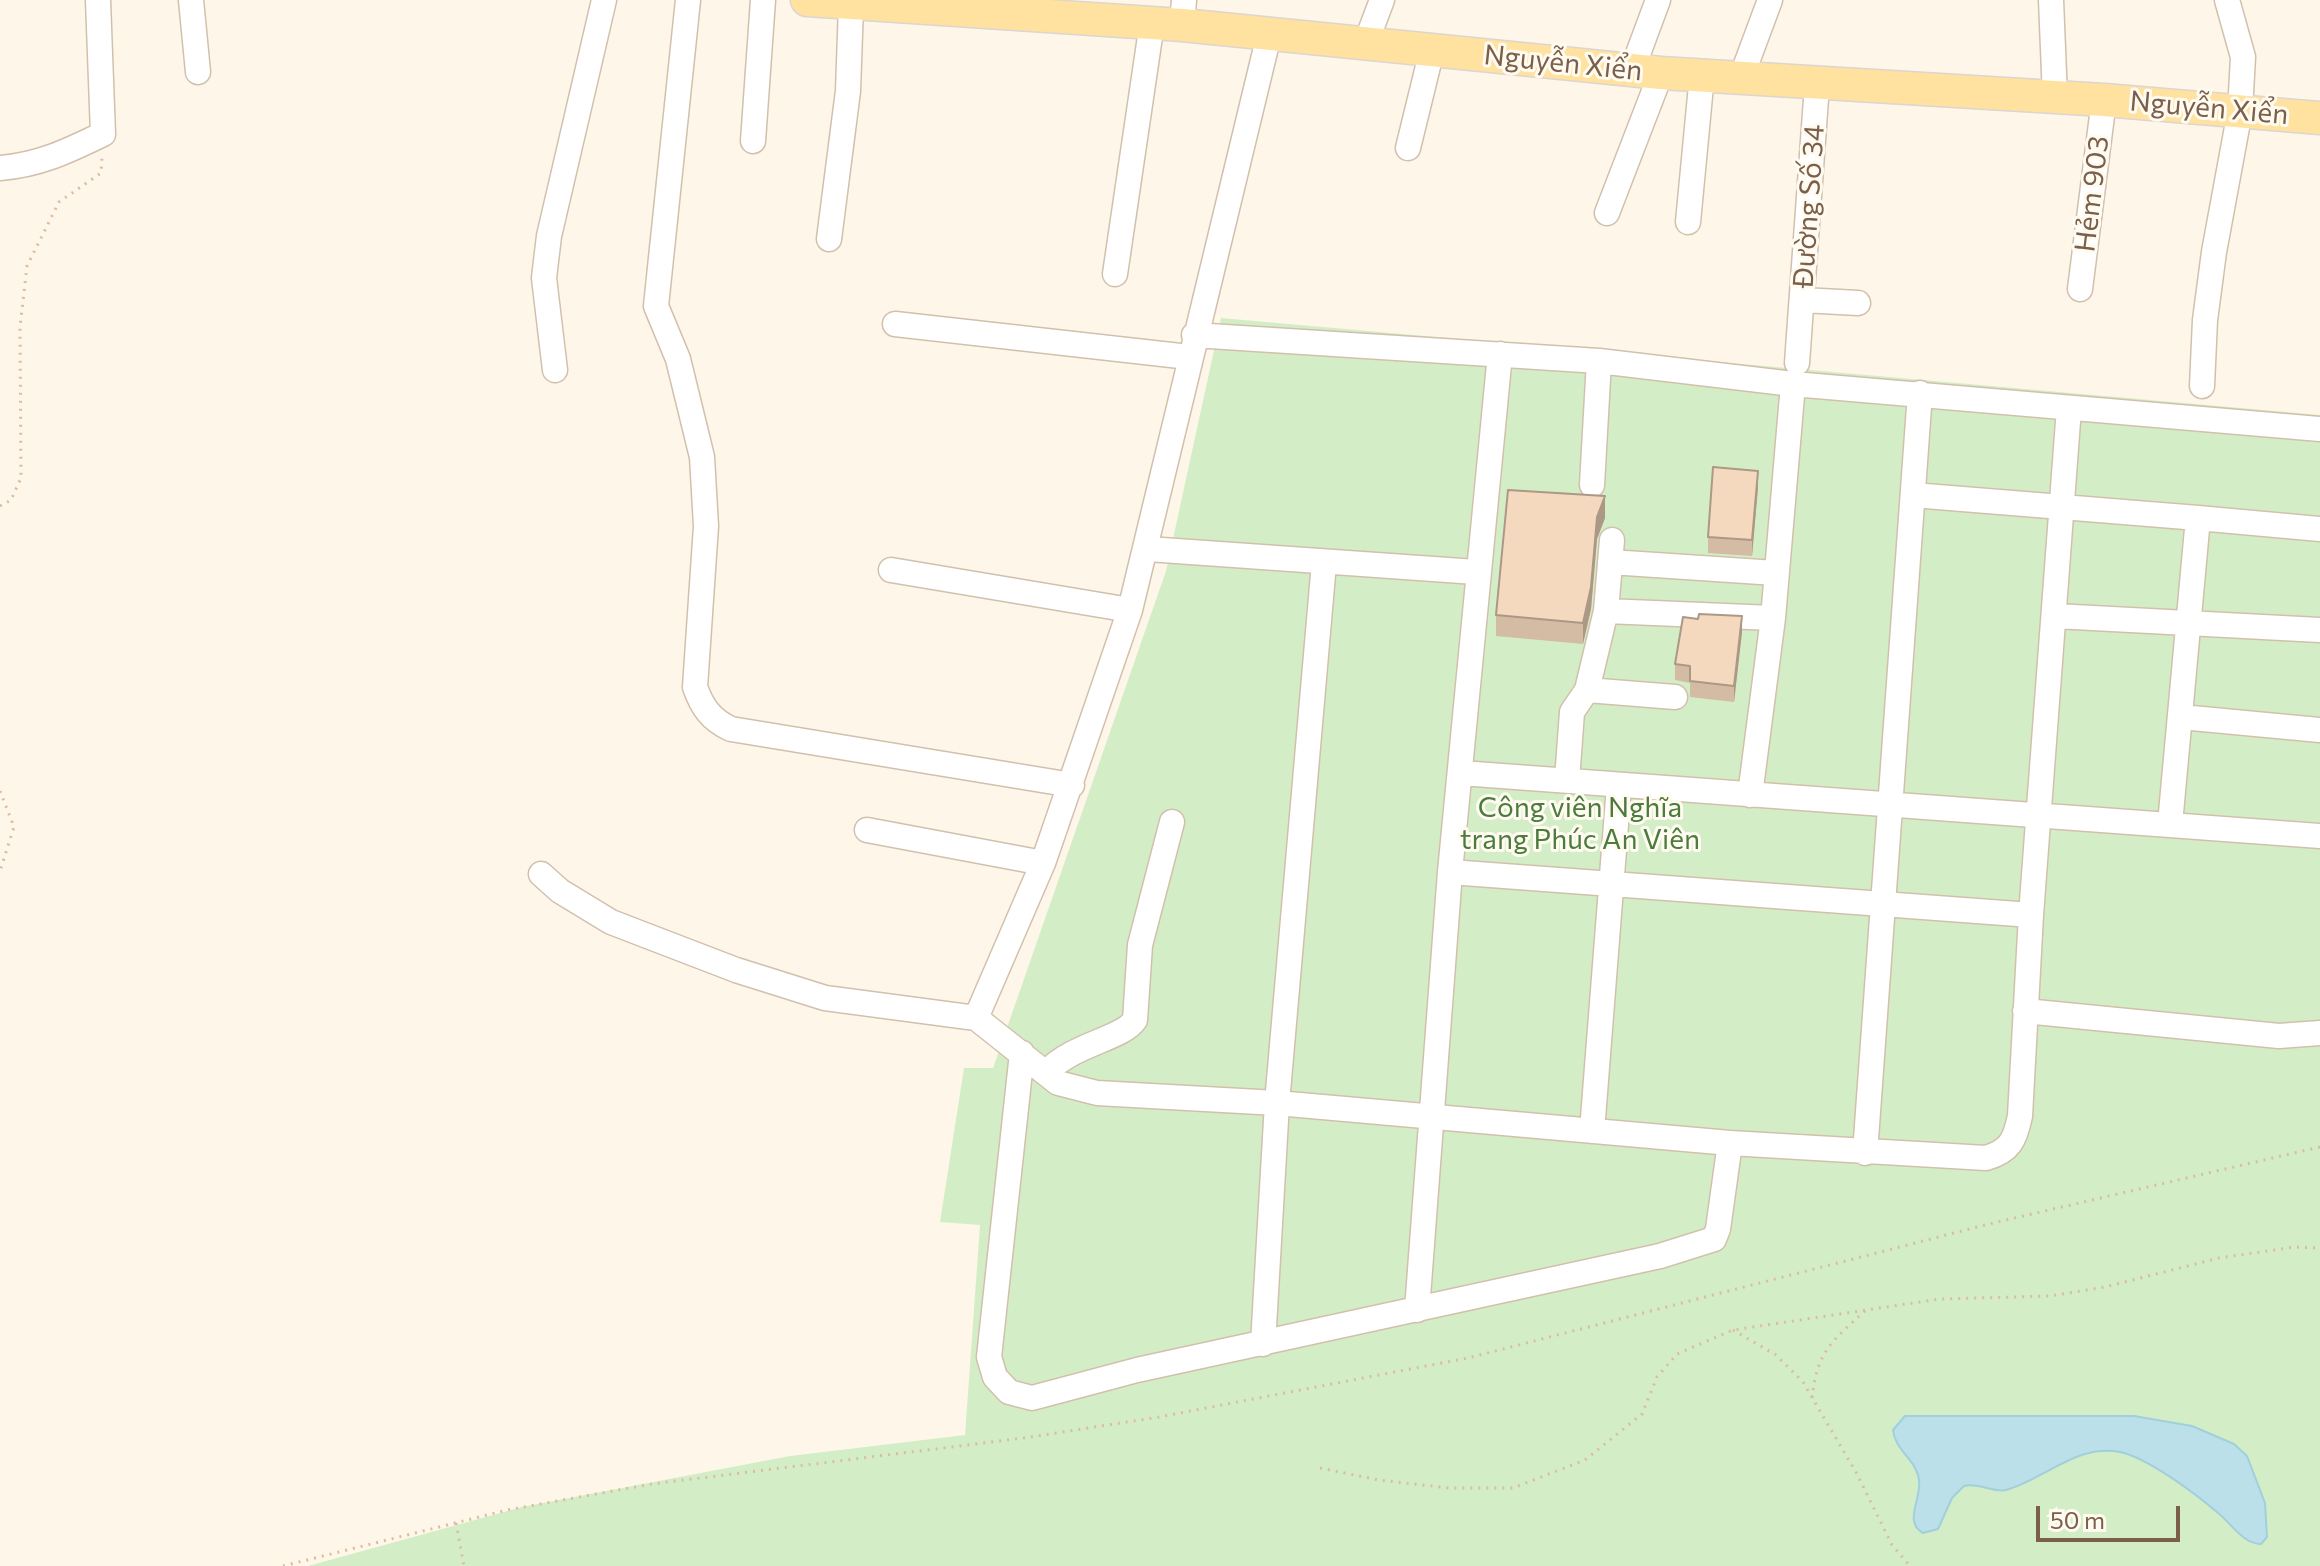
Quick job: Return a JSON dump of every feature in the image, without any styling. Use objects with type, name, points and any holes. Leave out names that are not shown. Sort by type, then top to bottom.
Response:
[{"type":"main road","name":"Nguyễn Xiển","points":[[807,0],[851,5],[980,6],[1173,16],[1269,35],[1647,72],[1817,85],[2104,100],[2320,118]]},
{"type":"street","points":[[0,168],[30,166],[103,134],[98,0]]},
{"type":"street","points":[[191,0],[198,72]]},
{"type":"street","points":[[555,370],[545,304],[549,236],[604,0]]},
{"type":"street","points":[[688,0],[656,306],[678,359],[702,457],[706,526],[695,687],[700,701],[718,723],[731,729],[1072,785]]},
{"type":"street","points":[[753,141],[763,0]]},
{"type":"street","points":[[1365,45],[1382,0]]},
{"type":"street","points":[[1607,213],[1647,72],[1658,0]]},
{"type":"street","points":[[1741,78],[1770,0]]},
{"type":"street","points":[[2051,0],[2055,97]]},
{"type":"street","points":[[2202,386],[2205,320],[2214,252],[2240,111],[2243,57],[2227,0]]},
{"type":"street","points":[[829,239],[848,91],[851,5]]},
{"type":"street","points":[[1115,274],[1173,16]]},
{"type":"street","points":[[976,1018],[1043,863],[1130,610],[1148,549],[1192,346],[1269,35]]},
{"type":"street","points":[[1408,148],[1432,50]]},
{"type":"street","points":[[1688,222],[1702,75]]},
{"type":"street","name":"Đường Số 34","points":[[1750,795],[1773,618],[1800,328],[1817,85]]},
{"type":"street","name":"Hẻm 903","points":[[2080,289],[2104,100]]},
{"type":"street","points":[[1802,300],[1858,303]]},
{"type":"street","points":[[895,324],[1192,346],[1500,354],[1795,374],[1920,393],[2320,429]]},
{"type":"street","points":[[1417,1310],[1476,572],[1500,354]]},
{"type":"street","points":[[1592,485],[1599,361]]},
{"type":"street","points":[[1865,1153],[1880,905],[1920,393]]},
{"type":"street","points":[[541,874],[574,901],[611,922],[736,970],[825,998],[976,1018],[1068,1088],[1097,1093],[1277,1103],[1730,1143],[1986,1158],[2010,1147],[2020,1116],[2031,915],[2069,408]]},
{"type":"street","points":[[1913,495],[2320,529]]},
{"type":"street","points":[[2170,824],[2198,518]]},
{"type":"street","points":[[1148,549],[1476,572]]},
{"type":"street","points":[[1567,780],[1572,712],[1587,690],[1606,611],[1611,551],[1776,573]]},
{"type":"street","points":[[1263,1344],[1277,1103],[1324,563]]},
{"type":"street","points":[[891,570],[1130,610]]},
{"type":"street","points":[[1606,611],[1773,618]]},
{"type":"street","points":[[2055,616],[2188,626],[2320,630]]},
{"type":"street","points":[[1587,690],[1675,697]]},
{"type":"street","points":[[2181,717],[2320,730]]},
{"type":"street","points":[[1461,773],[2320,836]]},
{"type":"street","points":[[1592,1131],[1619,786]]},
{"type":"street","points":[[1047,1072],[1071,1051],[1124,1031],[1135,1020],[1140,945],[1172,822]]},
{"type":"street","points":[[867,830],[1043,863]]},
{"type":"street","points":[[1450,872],[2031,915]]},
{"type":"street","points":[[2025,1011],[2279,1036],[2320,1033]]},
{"type":"street","points":[[1022,1053],[989,1357],[995,1377],[1009,1392],[1032,1398],[1137,1370],[1417,1310],[1706,1243],[1714,1239],[1718,1229],[1730,1143]]},
{"type":"path","points":[[0,506],[11,500],[21,478],[20,327],[25,274],[59,202],[101,173],[103,134]]},
{"type":"path","points":[[0,791],[14,827],[0,871]]},
{"type":"path","points":[[283,1566],[456,1523],[652,1484],[1024,1438],[1468,1358],[1993,1223],[2320,1147]]},
{"type":"path","points":[[1320,1468],[1379,1480],[1449,1488],[1513,1488],[1585,1460],[1642,1414],[1657,1377],[1677,1354],[1733,1330],[1940,1299],[2050,1296],[2105,1287],[2219,1258],[2295,1247],[2320,1248]]},
{"type":"path","points":[[1812,1398],[1815,1368],[1833,1340],[1867,1310]]},
{"type":"path","points":[[1733,1330],[1776,1355],[1812,1398],[1857,1474],[1885,1533],[1910,1566]]},
{"type":"path","points":[[456,1523],[464,1566]]},
{"type":"green space","name":"Công viên Nghĩa trang Phúc An Viên","points":[[1221,318],[2320,415],[2320,1566],[308,1566],[522,1507],[790,1456],[965,1435],[980,1225],[940,1222],[964,1068],[993,1068],[1166,571]]},
{"type":"water","points":[[1905,1416],[2134,1416],[2192,1426],[2234,1444],[2247,1456],[2265,1503],[2267,1537],[2261,1544],[2249,1541],[2209,1505],[2158,1469],[2120,1452],[2104,1451],[2075,1457],[2006,1490],[1964,1486],[1952,1498],[1938,1529],[1923,1533],[1914,1523],[1919,1487],[1917,1473],[1898,1444],[1893,1430]]},
{"type":"building","points":[[1713,467],[1758,471],[1752,540],[1708,537]]},
{"type":"building","points":[[1508,490],[1605,496],[1597,517],[1591,587],[1583,623],[1496,615]]},
{"type":"building","points":[[1699,614],[1742,616],[1734,686],[1690,681],[1690,666],[1675,664],[1683,617],[1698,619]]}]
